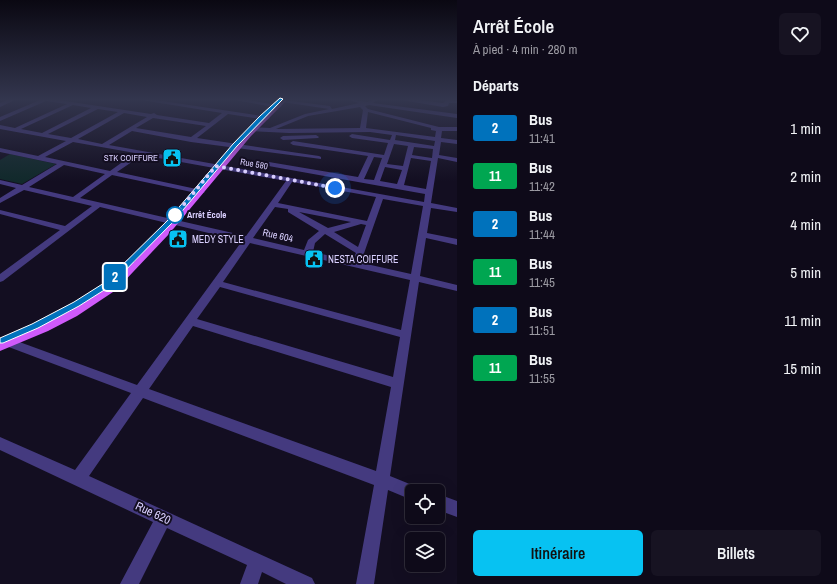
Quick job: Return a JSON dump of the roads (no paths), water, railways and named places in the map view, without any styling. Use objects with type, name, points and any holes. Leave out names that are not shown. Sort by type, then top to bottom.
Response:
[{"type":"main road","points":[[3,344],[64,317],[94,301],[113,288],[173,222],[255,126]]},
{"type":"street","points":[[15,130],[23,126]]},
{"type":"street","points":[[42,135],[59,126]]},
{"type":"street","points":[[39,158],[97,126]]},
{"type":"street","points":[[103,146],[135,126]]},
{"type":"street","points":[[191,140],[208,126]]},
{"type":"street","points":[[267,131],[280,126]]},
{"type":"street","points":[[252,129],[289,131],[313,126]]},
{"type":"street","points":[[315,126],[354,139],[386,157]]},
{"type":"street","points":[[354,139],[359,126]]},
{"type":"street","points":[[414,126],[437,146],[457,160]]},
{"type":"street","name":"Rue 580","points":[[0,127],[457,210]]},
{"type":"street","points":[[130,129],[191,140],[319,158]]},
{"type":"street","points":[[365,584],[437,146],[457,129]]},
{"type":"street","points":[[254,173],[289,131]]},
{"type":"street","points":[[379,131],[437,146]]},
{"type":"street","points":[[282,140],[309,145],[328,145],[379,131],[395,133],[437,146]]},
{"type":"street","points":[[360,180],[370,148],[379,131]]},
{"type":"street","points":[[376,183],[395,133]]},
{"type":"street","points":[[282,140],[314,138],[354,139],[370,148],[392,141],[437,146]]},
{"type":"street","points":[[292,168],[314,138]]},
{"type":"street","points":[[408,156],[437,146],[457,142]]},
{"type":"street","points":[[278,166],[296,143]]},
{"type":"street","points":[[400,187],[412,144]]},
{"type":"street","points":[[312,172],[328,145]]},
{"type":"street","points":[[0,150],[198,191]]},
{"type":"street","points":[[74,199],[140,153]]},
{"type":"street","points":[[0,201],[63,163]]},
{"type":"street","points":[[263,163],[429,192]]},
{"type":"street","points":[[383,165],[405,168]]},
{"type":"street","points":[[78,479],[290,180]]},
{"type":"street","name":"Rue 604","points":[[0,182],[457,288]]},
{"type":"street","points":[[357,264],[380,196]]},
{"type":"street","points":[[2,275],[98,204]]},
{"type":"street","points":[[273,204],[371,224]]},
{"type":"street","points":[[287,207],[325,232],[361,252]]},
{"type":"street","points":[[0,212],[66,229]]},
{"type":"street","points":[[308,253],[311,242],[315,236],[360,222]]},
{"type":"street","points":[[422,235],[457,242]]},
{"type":"street","points":[[217,283],[406,334]]},
{"type":"street","points":[[190,321],[398,384]]},
{"type":"street","points":[[3,344],[140,392],[405,489]]},
{"type":"street","name":"Rue 620","points":[[0,443],[306,584]]},
{"type":"street","points":[[445,505],[457,509]]},
{"type":"street","points":[[129,584],[164,518]]},
{"type":"street","points":[[249,584],[257,561]]},
{"type":"place","name":"STK COIFFURE","points":[[172,158]]},
{"type":"place","name":"Arrêt École","points":[[175,215]]},
{"type":"place","name":"MEDY STYLE","points":[[178,239]]},
{"type":"place","name":"NESTA COIFFURE","points":[[314,259]]}]
